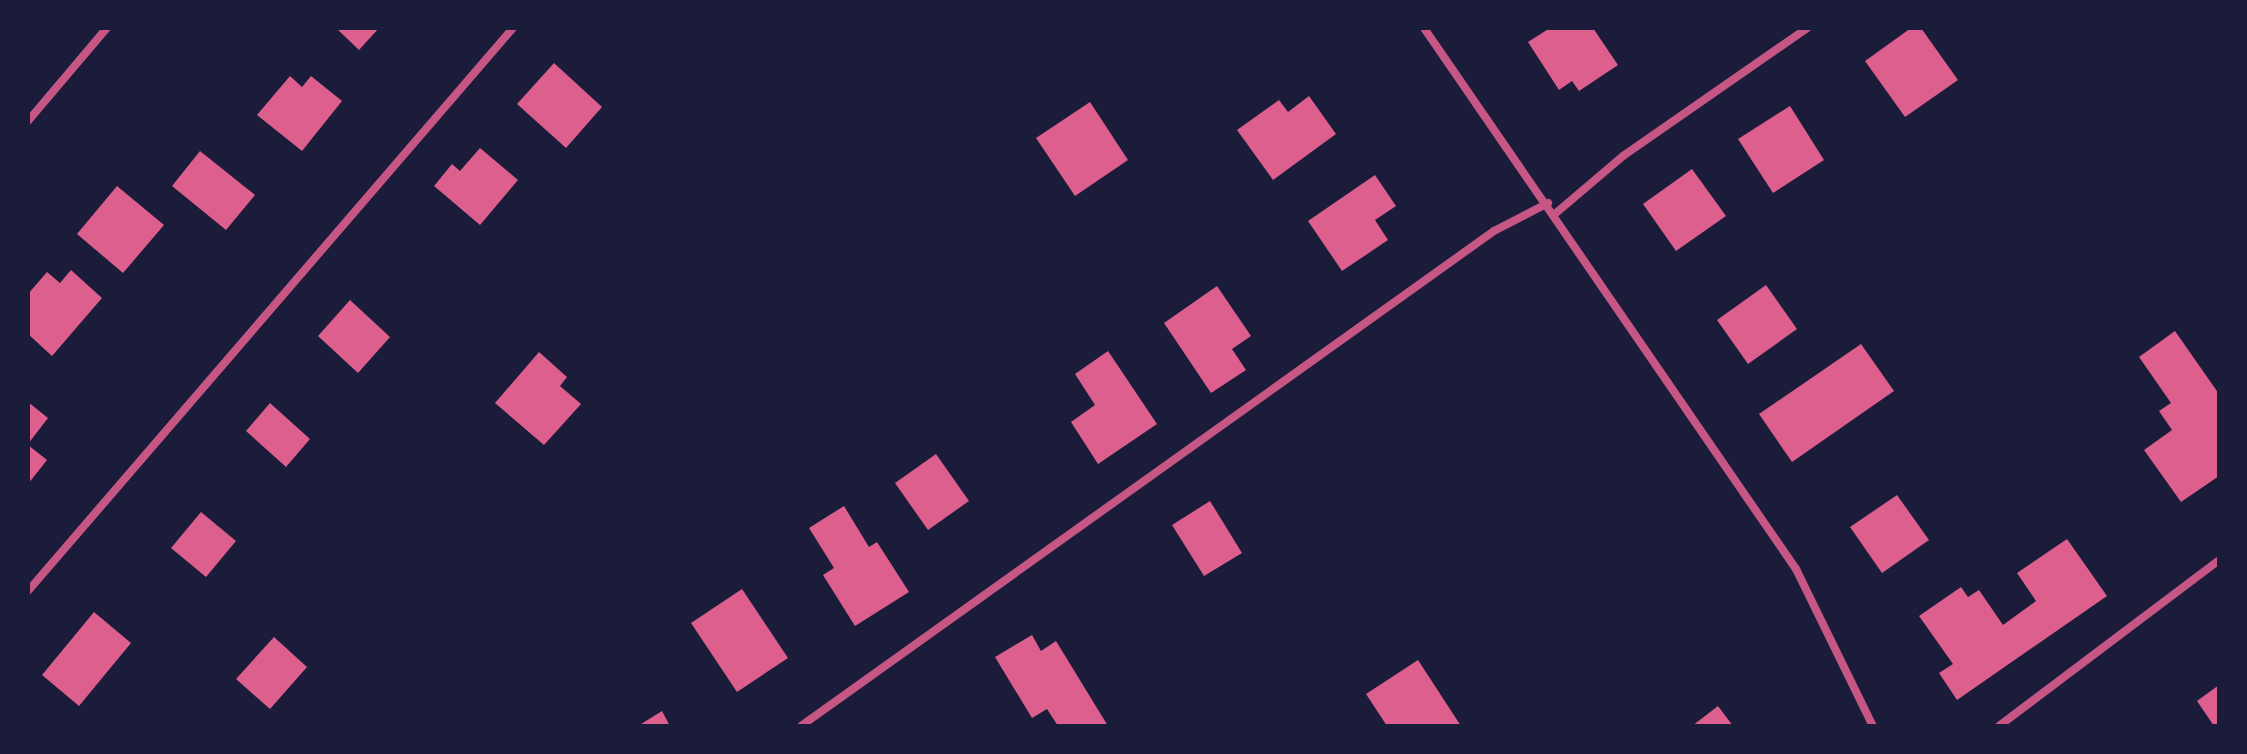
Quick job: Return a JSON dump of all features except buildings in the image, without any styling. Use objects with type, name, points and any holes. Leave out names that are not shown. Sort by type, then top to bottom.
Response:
[{"type":"street","points":[[28,121],[107,28]]},
{"type":"street","points":[[28,591],[513,28]]},
{"type":"street","points":[[1424,28],[1556,213],[1796,569],[1873,726]]},
{"type":"street","points":[[1556,213],[1623,156],[1807,28]]},
{"type":"street","points":[[801,726],[1494,231],[1548,203]]},
{"type":"street","points":[[1999,726],[2219,560]]}]
